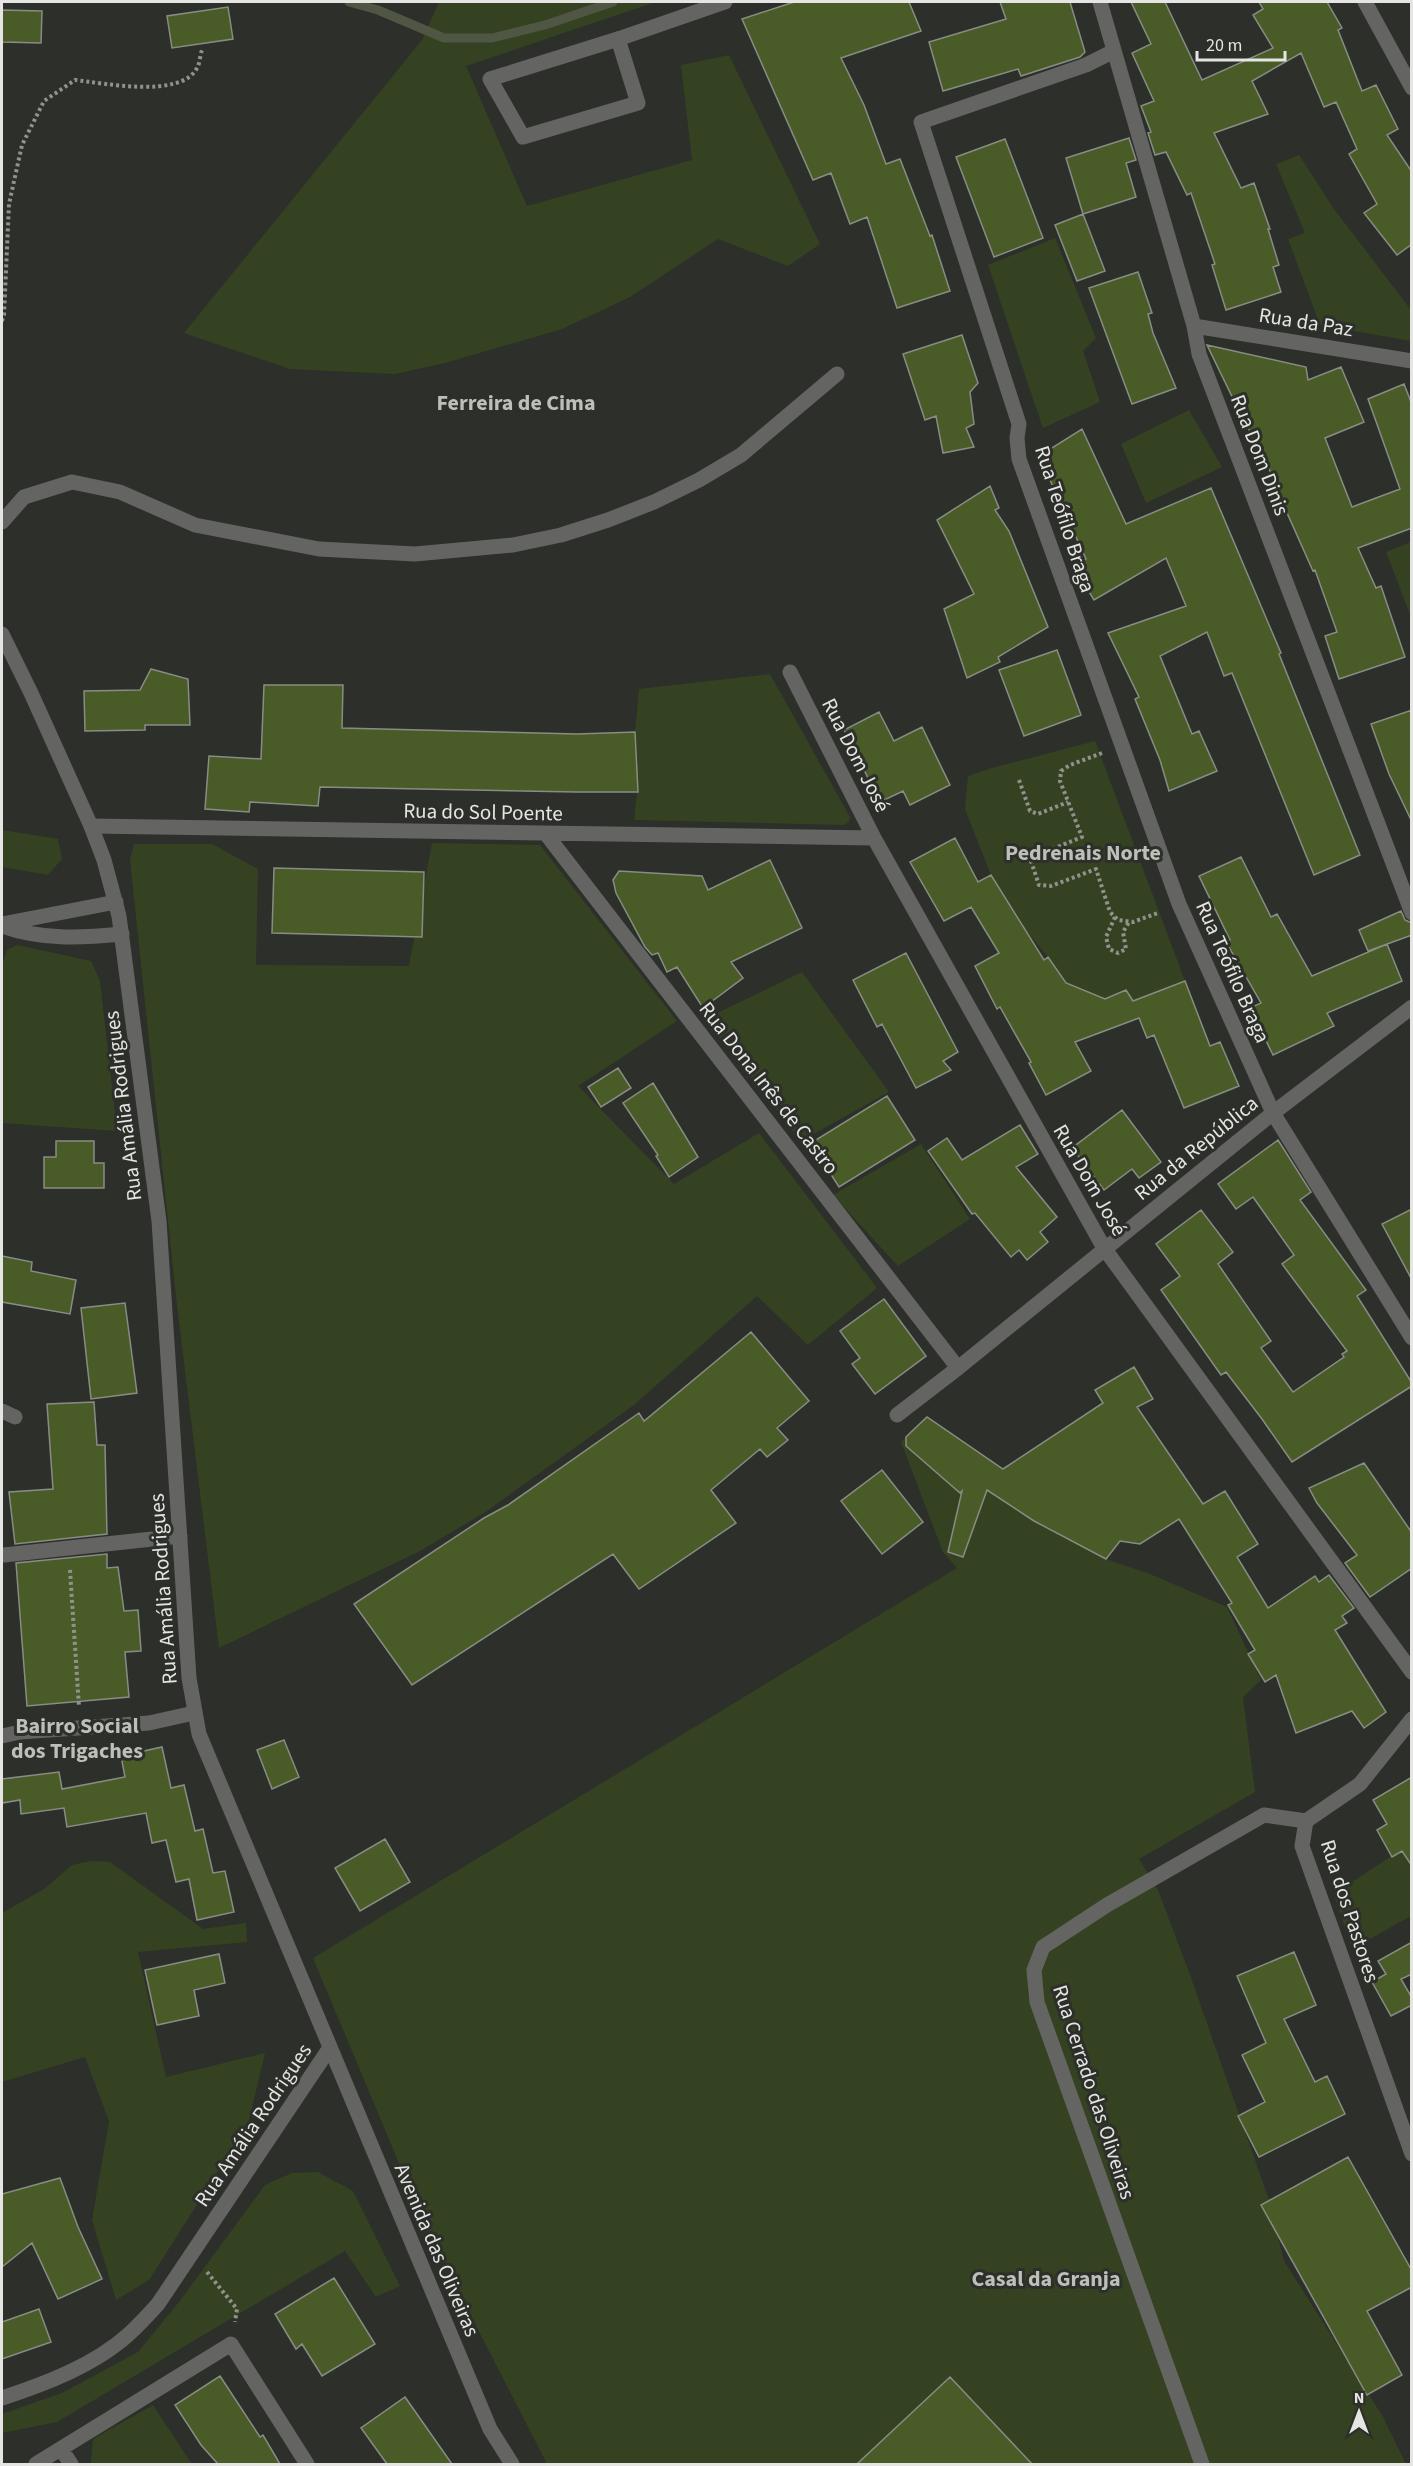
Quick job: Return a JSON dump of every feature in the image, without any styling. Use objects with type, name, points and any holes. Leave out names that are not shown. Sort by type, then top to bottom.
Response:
[{"type":"street","points":[[618,39],[638,103],[523,137],[490,79],[618,39],[725,2]]},
{"type":"street","name":"Rua Dom Dinis","points":[[1100,2],[1194,326],[1199,354],[1412,913]]},
{"type":"street","points":[[1365,2],[1412,88]]},
{"type":"street","name":"Rua Teófilo Braga","points":[[1114,51],[1086,65],[921,122],[1019,424],[1017,438],[1019,459],[1179,904],[1273,1113],[1412,1338]]},
{"type":"street","name":"Rua da Paz","points":[[1194,326],[1412,361]]},
{"type":"street","points":[[2,522],[24,497],[72,482],[120,492],[195,525],[319,549],[415,554],[513,545],[561,535],[608,520],[654,502],[699,480],[741,454],[837,374]]},
{"type":"street","name":"Rua Amália Rodrigues","points":[[2,634],[91,826],[116,902],[122,934],[159,1221],[189,1678],[194,1713],[206,1754],[329,2049],[158,2304],[128,2336],[85,2364],[24,2391],[2,2398]]},
{"type":"street","name":"Rua Dom José","points":[[790,672],[874,838],[1104,1248],[1412,1672]]},
{"type":"street","name":"Rua do Sol Poente","points":[[91,826],[874,838]]},
{"type":"street","name":"Rua Dona Inês de Castro","points":[[546,834],[958,1368]]},
{"type":"street","points":[[2,925],[116,902]]},
{"type":"street","points":[[2,925],[21,933],[53,937],[122,934]]},
{"type":"street","name":"Rua da República","points":[[897,1415],[1273,1113],[1412,1007]]},
{"type":"street","points":[[4,1555],[180,1536]]},
{"type":"street","points":[[2,1736],[20,1732],[148,1723],[194,1713]]},
{"type":"street","name":"Rua dos Pastores","points":[[1412,1719],[1360,1784],[1306,1821],[1302,1846],[1412,2154]]},
{"type":"street","name":"Rua Cerrado das Oliveiras","points":[[1202,2464],[1037,2002],[1034,1971],[1043,1947],[1107,1905],[1264,1815],[1306,1821]]},
{"type":"street","name":"Avenida das Oliveiras","points":[[329,2049],[489,2429],[512,2464]]},
{"type":"street","points":[[36,2464],[231,2344],[307,2464]]},
{"type":"street","points":[[61,2449],[71,2464]]},
{"type":"path","points":[[2,321],[9,204],[22,145],[44,101],[75,80],[152,88],[179,83],[197,70],[202,50]]},
{"type":"path","points":[[1122,745],[1070,765],[1062,771],[1060,781],[1082,837],[1030,858],[1039,885],[1051,886],[1096,869],[1110,912],[1118,920],[1129,922]]},
{"type":"path","points":[[1019,780],[1030,811],[1038,814],[1068,802]]},
{"type":"path","points":[[1115,917],[1106,937],[1109,949],[1118,953],[1126,949],[1123,932],[1129,922],[1179,904]]},
{"type":"path","points":[[68,1548],[80,1728]]},
{"type":"path","points":[[192,2253],[237,2309],[231,2344]]},
{"type":"green space","points":[[439,2],[656,2],[466,66],[527,206],[692,160],[681,65],[729,55],[820,244],[788,266],[718,239],[630,297],[562,329],[445,363],[395,374],[290,369],[184,333],[422,40]]},
{"type":"green space","points":[[1299,155],[1334,209],[1411,310],[1411,341],[1320,325],[1288,239],[1305,233],[1276,164]]},
{"type":"green space","points":[[1055,238],[1096,338],[1083,351],[1100,402],[1043,428],[988,265]]},
{"type":"green space","points":[[1189,410],[1222,467],[1146,503],[1121,444]]},
{"type":"green space","points":[[1411,542],[1412,611],[1409,612],[1386,552]]},
{"type":"green space","points":[[770,674],[850,817],[849,822],[844,825],[634,820],[637,792],[635,732],[639,689]]},
{"type":"green space","points":[[1095,741],[1185,981],[1133,1001],[1126,991],[1105,999],[1066,983],[1024,928],[991,875],[965,809],[968,776]]},
{"type":"green space","points":[[2,830],[58,839],[62,859],[48,875],[2,867]]},
{"type":"green space","points":[[432,843],[540,845],[677,1021],[578,1086],[674,1184],[759,1133],[877,1288],[808,1345],[757,1296],[634,1405],[487,1511],[420,1551],[219,1648],[177,1305],[130,860],[134,844],[212,844],[258,869],[256,965],[409,966]]},
{"type":"green space","points":[[17,945],[91,961],[100,981],[117,1131],[2,1123],[2,965],[7,950]]},
{"type":"green space","points":[[802,972],[889,1092],[801,1141],[705,1019]]},
{"type":"green space","points":[[921,1144],[970,1219],[898,1266],[833,1195]]},
{"type":"green space","points":[[910,1433],[1034,1522],[1106,1559],[1150,1574],[1227,1607],[1261,1680],[1243,1697],[1255,1792],[1139,1859],[1158,1890],[1190,1975],[1268,2197],[1284,2261],[1383,2417],[1406,2464],[547,2464],[427,2230],[313,1958],[957,1568],[943,1552],[901,1442]]},
{"type":"green space","points":[[1411,1843],[1411,1916],[1352,1949],[1334,1894]]},
{"type":"green space","points":[[91,1861],[110,1862],[203,1929],[246,1923],[247,1942],[138,1952],[166,2077],[265,2053],[248,2124],[149,2280],[116,2300],[92,2220],[109,2121],[85,2057],[2,2082],[2,1913],[44,1889],[72,1865]]},
{"type":"green space","points":[[318,2172],[353,2191],[400,2286],[376,2297],[345,2251],[57,2422],[2,2433],[2,2414],[62,2393],[138,2352],[179,2302],[265,2185],[292,2173]]},
{"type":"green space","points":[[153,2405],[191,2463],[91,2464],[93,2439]]},
{"type":"building","points":[[794,2],[909,2],[921,31],[841,58],[864,105],[886,164],[900,159],[930,236],[932,235],[950,291],[897,308],[867,217],[850,224],[831,173],[813,180],[742,19]]},
{"type":"building","points":[[1000,2],[1070,2],[1085,52],[1080,57],[1021,76],[1018,69],[943,91],[929,42],[1006,19]]},
{"type":"building","points":[[1131,2],[1165,2],[1202,80],[1273,48],[1253,15],[1263,9],[1259,2],[1327,2],[1342,28],[1338,30],[1362,91],[1376,85],[1398,129],[1387,135],[1412,172],[1412,244],[1397,255],[1364,213],[1377,204],[1349,154],[1357,149],[1336,102],[1324,107],[1301,53],[1252,81],[1268,114],[1214,133],[1241,188],[1254,183],[1270,229],[1268,229],[1279,265],[1273,267],[1281,292],[1226,310],[1212,265],[1215,264],[1191,193],[1187,195],[1166,152],[1155,155],[1148,133],[1151,132],[1141,106],[1154,101],[1132,53],[1151,44]]},
{"type":"building","points":[[228,7],[233,39],[172,48],[167,16]]},
{"type":"building","points":[[2,10],[42,11],[41,43],[2,42]]},
{"type":"building","points":[[1129,138],[1136,160],[1126,163],[1136,197],[1083,214],[1066,158]]},
{"type":"building","points":[[1005,139],[1043,238],[994,257],[956,157]]},
{"type":"building","points":[[1083,214],[1105,271],[1077,281],[1055,225]]},
{"type":"building","points":[[1138,272],[1152,313],[1148,314],[1153,333],[1176,388],[1132,404],[1089,288]]},
{"type":"building","points":[[962,335],[978,383],[970,392],[974,424],[966,428],[974,447],[943,453],[936,416],[925,420],[903,354]]},
{"type":"building","points":[[1207,345],[1306,367],[1308,380],[1341,367],[1364,422],[1325,438],[1352,507],[1400,489],[1368,399],[1404,384],[1411,402],[1412,528],[1358,548],[1376,588],[1381,586],[1405,657],[1339,679],[1325,636],[1337,632],[1315,570],[1313,571],[1268,466],[1264,468],[1242,412],[1240,413]]},
{"type":"building","points":[[1082,429],[1126,524],[1211,488],[1281,653],[1279,654],[1360,855],[1314,875],[1232,673],[1224,676],[1207,632],[1160,656],[1192,734],[1199,731],[1217,771],[1169,791],[1160,760],[1135,699],[1139,697],[1108,633],[1186,606],[1166,558],[1094,600],[1073,566],[1086,559],[1039,456]]},
{"type":"building","points":[[990,486],[999,508],[995,510],[1009,531],[1048,627],[998,657],[1000,662],[967,678],[944,609],[974,594],[937,520]]},
{"type":"building","points":[[1057,650],[1081,715],[1024,736],[999,670]]},
{"type":"building","points":[[151,669],[188,679],[190,725],[145,725],[145,730],[85,731],[84,691],[140,690]]},
{"type":"building","points":[[264,685],[343,685],[342,728],[577,734],[635,732],[638,792],[320,787],[318,806],[250,802],[249,812],[205,809],[209,756],[261,759]]},
{"type":"building","points":[[1412,710],[1412,822],[1389,774],[1371,724]]},
{"type":"building","points":[[879,712],[894,741],[922,727],[950,785],[910,805],[903,791],[880,802],[844,730]]},
{"type":"building","points":[[955,838],[978,882],[991,875],[1044,960],[1048,957],[1066,983],[1105,999],[1126,990],[1133,1001],[1185,981],[1210,1046],[1220,1042],[1239,1086],[1184,1108],[1154,1035],[1147,1038],[1139,1018],[1075,1042],[1091,1071],[1046,1095],[1029,1063],[1031,1062],[1000,1007],[997,1009],[975,966],[999,953],[971,907],[944,921],[910,862]]},
{"type":"building","points":[[1241,857],[1271,917],[1277,914],[1312,976],[1387,944],[1402,981],[1327,1013],[1334,1026],[1273,1055],[1250,1008],[1261,1003],[1226,942],[1230,940],[1199,876]]},
{"type":"building","points":[[770,860],[802,928],[731,962],[743,978],[703,1008],[677,967],[667,972],[658,953],[652,955],[645,947],[616,893],[613,880],[619,871],[702,876],[708,890]]},
{"type":"building","points":[[274,868],[424,872],[422,937],[272,933]]},
{"type":"building","points":[[1401,911],[1405,920],[1412,923],[1412,935],[1368,951],[1359,930]]},
{"type":"building","points":[[906,953],[958,1052],[943,1061],[951,1070],[916,1088],[882,1024],[877,1027],[853,980]]},
{"type":"building","points":[[618,1068],[631,1088],[601,1107],[588,1087]]},
{"type":"building","points":[[653,1083],[698,1157],[669,1177],[656,1156],[658,1155],[623,1103]]},
{"type":"building","points":[[887,1096],[915,1140],[839,1187],[811,1143]]},
{"type":"building","points":[[1122,1110],[1161,1162],[1139,1178],[1132,1169],[1104,1190],[1072,1148]]},
{"type":"building","points":[[1020,1125],[1038,1154],[1016,1167],[1057,1217],[1040,1232],[1048,1242],[1027,1260],[1019,1250],[1011,1257],[975,1213],[972,1214],[928,1151],[947,1138],[962,1160]]},
{"type":"building","points":[[1278,1140],[1311,1192],[1300,1200],[1366,1290],[1357,1296],[1412,1383],[1412,1386],[1292,1462],[1226,1372],[1221,1375],[1161,1290],[1180,1276],[1156,1244],[1201,1210],[1233,1252],[1218,1264],[1271,1341],[1261,1348],[1293,1392],[1344,1357],[1342,1354],[1347,1351],[1282,1264],[1294,1255],[1253,1197],[1236,1209],[1218,1184]]},
{"type":"building","points":[[56,1141],[94,1141],[94,1163],[104,1163],[104,1188],[44,1188],[44,1157],[56,1157]]},
{"type":"building","points":[[1412,1209],[1412,1280],[1382,1224]]},
{"type":"building","points":[[2,1256],[32,1262],[31,1271],[76,1280],[70,1314],[2,1302]]},
{"type":"building","points":[[884,1299],[926,1356],[875,1394],[852,1364],[860,1358],[840,1331]]},
{"type":"building","points":[[125,1303],[137,1393],[91,1399],[81,1308]]},
{"type":"building","points":[[751,1332],[809,1401],[777,1428],[788,1440],[767,1457],[760,1449],[711,1490],[736,1523],[639,1589],[613,1554],[412,1685],[354,1604],[484,1518],[508,1505],[639,1413],[644,1421]]},
{"type":"building","points":[[1134,1367],[1153,1399],[1137,1407],[1203,1504],[1225,1491],[1258,1544],[1237,1557],[1268,1608],[1315,1576],[1319,1582],[1329,1575],[1354,1608],[1342,1616],[1347,1623],[1335,1630],[1386,1712],[1364,1728],[1352,1711],[1296,1733],[1276,1675],[1265,1682],[1248,1654],[1255,1650],[1228,1605],[1232,1603],[1179,1519],[1140,1544],[1120,1541],[1106,1559],[1034,1521],[987,1490],[963,1557],[948,1552],[962,1491],[960,1493],[906,1446],[906,1437],[910,1433],[927,1417],[1003,1469],[1103,1403],[1095,1390]]},
{"type":"building","points":[[94,1402],[97,1445],[105,1445],[107,1534],[15,1544],[9,1492],[53,1489],[47,1404]]},
{"type":"building","points":[[1364,1463],[1412,1533],[1412,1568],[1370,1597],[1345,1563],[1357,1555],[1317,1503],[1309,1488]]},
{"type":"building","points":[[882,1470],[923,1522],[882,1554],[841,1501]]},
{"type":"building","points":[[107,1554],[107,1568],[118,1567],[124,1611],[138,1610],[141,1651],[125,1652],[129,1697],[27,1706],[16,1563]]},
{"type":"building","points":[[284,1740],[299,1777],[272,1789],[257,1750]]},
{"type":"building","points":[[162,1747],[171,1788],[184,1785],[195,1831],[203,1829],[213,1873],[225,1871],[234,1912],[197,1920],[189,1879],[176,1882],[166,1840],[152,1843],[146,1813],[67,1827],[64,1808],[21,1814],[20,1800],[2,1803],[2,1779],[59,1772],[62,1789],[125,1777],[121,1756]]},
{"type":"building","points":[[1412,1777],[1412,1866],[1402,1851],[1392,1857],[1377,1830],[1387,1824],[1373,1800]]},
{"type":"building","points":[[385,1839],[410,1882],[360,1911],[335,1868]]},
{"type":"building","points":[[1412,1942],[1412,1974],[1401,1979],[1412,1998],[1412,2005],[1391,2016],[1372,1982],[1386,1974],[1378,1961]]},
{"type":"building","points":[[1294,1952],[1316,2005],[1284,2019],[1315,2082],[1327,2076],[1345,2114],[1259,2157],[1238,2116],[1265,2102],[1242,2055],[1266,2043],[1237,1976]]},
{"type":"building","points":[[219,1954],[225,1983],[194,1990],[199,2016],[157,2025],[145,1970]]},
{"type":"building","points":[[1348,2157],[1412,2271],[1412,2287],[1367,2311],[1402,2375],[1367,2395],[1261,2205]]},
{"type":"building","points":[[60,2178],[78,2227],[102,2279],[58,2299],[32,2243],[2,2267],[2,2194]]},
{"type":"building","points":[[334,2278],[375,2344],[322,2376],[302,2344],[296,2349],[275,2314]]},
{"type":"building","points":[[39,2309],[51,2342],[2,2359],[2,2322]]},
{"type":"building","points":[[220,2376],[260,2437],[263,2435],[280,2464],[218,2464],[201,2445],[175,2405]]},
{"type":"building","points":[[950,2377],[1032,2464],[857,2464]]},
{"type":"building","points":[[405,2397],[452,2464],[387,2464],[361,2428]]},
{"type":"waterway","points":[[349,2],[378,10],[444,38],[492,38],[545,25],[613,2]]},
{"type":"district","name":"Ferreira de Cima","points":[[516,403]]},
{"type":"district","name":"Pedrenais Norte","points":[[1083,853]]},
{"type":"district","name":"Bairro Social dos Trigaches","points":[[77,1739]]},
{"type":"district","name":"Casal da Granja","points":[[1046,2279]]}]
